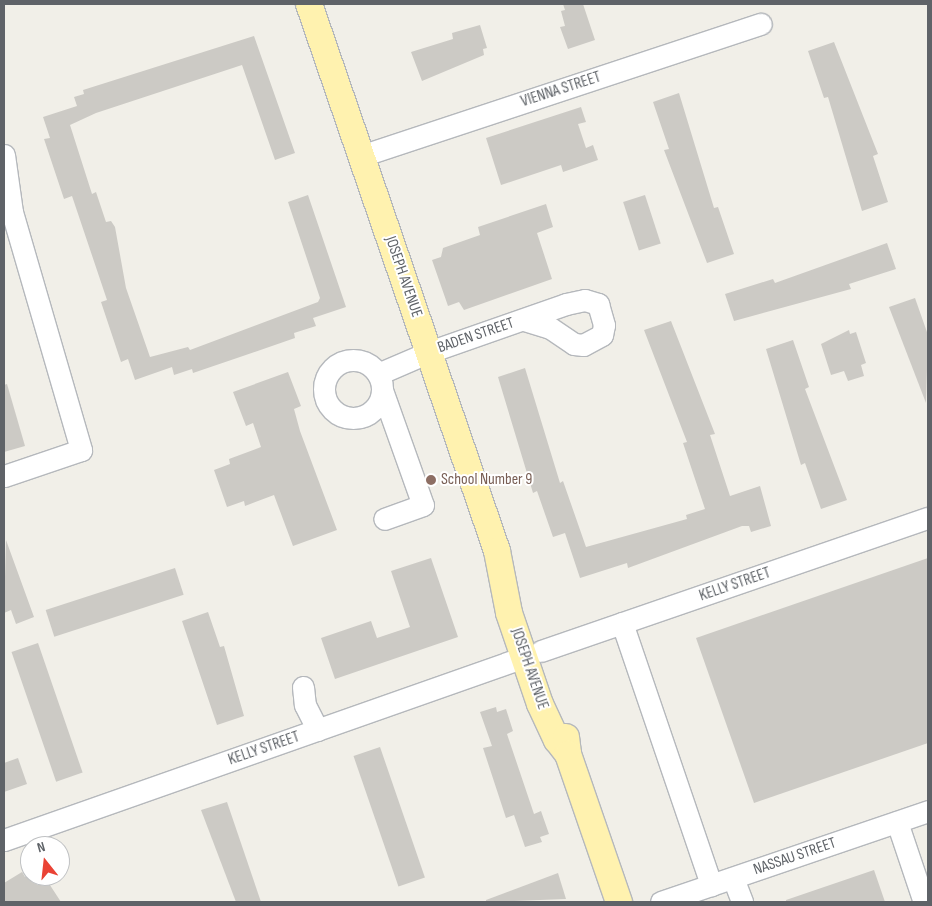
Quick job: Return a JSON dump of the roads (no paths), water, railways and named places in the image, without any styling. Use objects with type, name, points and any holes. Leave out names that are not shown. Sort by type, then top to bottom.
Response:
[{"type":"main road","name":"JOSEPH AVENUE","points":[[309,4],[533,654],[561,712],[568,754],[619,902]]},
{"type":"street","name":"VIENNA STREET","points":[[361,156],[761,24]]},
{"type":"street","points":[[4,155],[12,212],[81,450],[4,476]]},
{"type":"street","name":"BADEN STREET","points":[[384,519],[423,505],[380,382],[429,352],[523,320]]},
{"type":"street","name":"KELLY STREET","points":[[4,840],[533,654],[928,518]]},
{"type":"street","points":[[622,623],[711,885]]},
{"type":"street","points":[[309,707],[318,730]]},
{"type":"street","name":"NASSAU STREET","points":[[661,902],[928,811]]},
{"type":"street","points":[[897,822],[924,902]]},
{"type":"street","points":[[733,878],[742,902]]},
{"type":"place","name":"School Number 9","points":[[431,480]]}]
